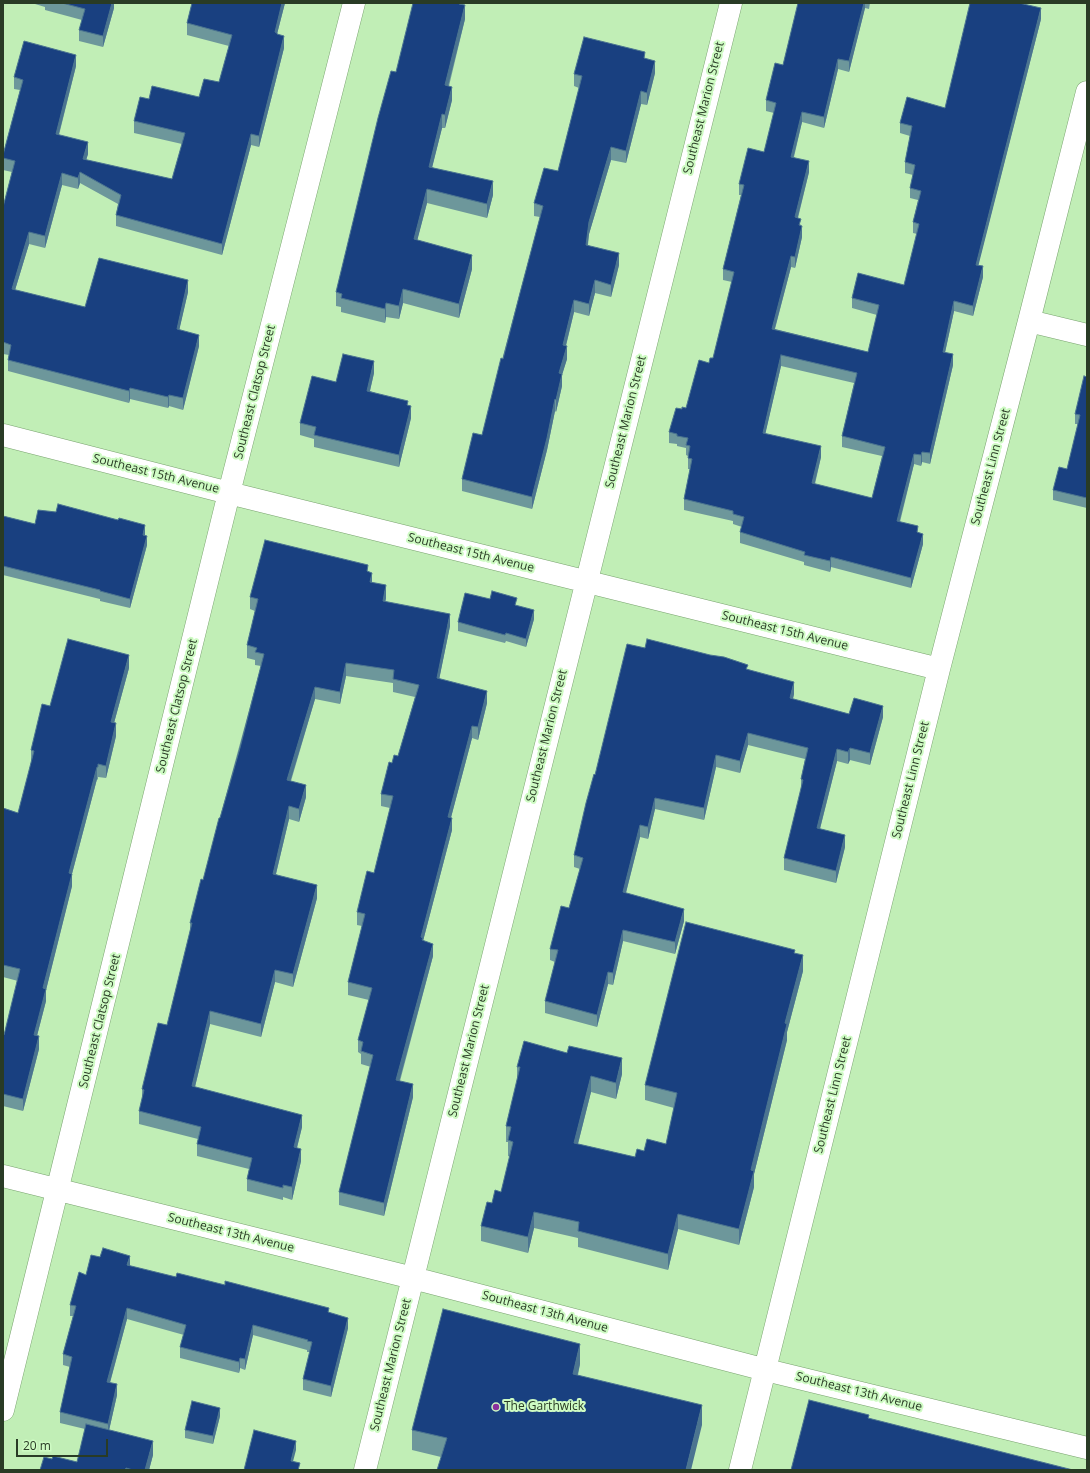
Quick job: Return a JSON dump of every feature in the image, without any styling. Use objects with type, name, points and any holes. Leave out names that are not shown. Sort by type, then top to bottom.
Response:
[{"type":"street","name":"Southeast Clatsop Street","points":[[3,1410],[230,493],[354,3]]},
{"type":"street","name":"Southeast Marion Street","points":[[365,1470],[731,3]]},
{"type":"street","name":"Southeast Linn Street","points":[[740,1470],[939,669],[1087,92]]},
{"type":"street","points":[[1029,321],[1087,335]]},
{"type":"street","name":"Southeast 15th Avenue","points":[[3,435],[230,493],[939,669]]},
{"type":"street","name":"Southeast 13th Avenue","points":[[3,1176],[413,1278],[766,1370],[1087,1448]]},
{"type":"building","points":[[62,3],[112,3],[103,36],[79,30],[85,9]]},
{"type":"building","points":[[192,3],[282,3],[275,32],[284,36],[259,136],[251,134],[222,244],[116,215],[121,195],[80,172],[78,178],[62,173],[45,236],[29,232],[12,289],[85,307],[99,258],[188,280],[177,329],[199,335],[183,398],[169,395],[168,397],[130,388],[129,391],[8,360],[11,345],[3,342],[3,207],[15,161],[3,158],[3,155],[23,80],[14,77],[24,41],[76,55],[56,134],[88,142],[83,159],[172,179],[185,133],[134,121],[140,97],[149,99],[152,86],[199,97],[204,79],[219,82],[232,35],[187,23]]},
{"type":"building","points":[[413,3],[459,3],[465,5],[445,85],[452,87],[445,115],[442,114],[429,167],[493,181],[487,204],[427,189],[414,239],[472,255],[459,304],[403,289],[399,306],[386,303],[385,309],[341,298],[342,294],[336,292],[378,118],[391,71],[396,72]]},
{"type":"building","points":[[798,3],[864,3],[849,61],[838,59],[824,117],[802,112],[791,157],[809,161],[795,217],[801,219],[799,225],[802,226],[795,257],[791,256],[772,329],[868,352],[879,305],[852,298],[858,273],[904,285],[919,224],[913,222],[921,191],[910,188],[915,165],[905,162],[912,126],[900,123],[907,97],[945,108],[970,3],[1019,3],[1041,8],[976,265],[983,266],[973,306],[954,301],[943,352],[953,354],[930,453],[922,452],[921,455],[914,454],[897,521],[918,526],[917,532],[923,534],[911,578],[831,557],[830,561],[804,555],[805,552],[740,532],[744,517],[733,514],[733,511],[684,499],[692,459],[688,458],[690,446],[686,445],[688,438],[677,436],[677,434],[669,432],[676,408],[686,408],[699,360],[709,363],[710,358],[713,358],[734,272],[723,269],[744,185],[739,184],[748,148],[764,152],[776,103],[766,100],[775,63],[783,65]],"holes":[[[781,355],[857,373],[842,436],[885,447],[872,498],[812,483],[821,446],[763,433]]]},
{"type":"building","points":[[584,37],[645,52],[644,58],[655,61],[647,93],[641,91],[626,151],[611,147],[589,222],[586,245],[619,253],[611,285],[595,280],[589,304],[574,300],[563,345],[567,346],[559,373],[562,374],[532,497],[462,479],[473,433],[482,435],[501,358],[503,359],[543,206],[534,203],[544,168],[558,171],[582,76],[574,74]]},
{"type":"building","points":[[343,354],[374,361],[367,391],[408,401],[407,405],[411,406],[399,455],[314,435],[316,427],[300,423],[312,376],[336,382]]},
{"type":"building","points":[[1084,376],[1087,377],[1087,498],[1053,490],[1059,467],[1067,469],[1080,415],[1075,414]]},
{"type":"building","points":[[58,504],[118,520],[119,518],[145,525],[143,535],[147,536],[130,599],[3,566],[3,516],[35,524],[38,510],[56,512]]},
{"type":"building","points":[[265,540],[368,565],[367,571],[372,573],[370,582],[386,585],[383,601],[450,614],[437,678],[487,691],[478,727],[472,726],[448,817],[452,818],[421,937],[423,938],[422,940],[433,944],[396,1080],[413,1084],[384,1203],[339,1192],[373,1055],[361,1051],[363,1042],[358,1040],[372,988],[348,982],[365,914],[357,912],[367,871],[374,873],[393,796],[381,794],[389,762],[392,763],[394,755],[398,756],[419,685],[393,679],[394,670],[346,663],[340,692],[315,687],[287,780],[306,785],[299,809],[289,806],[273,874],[317,885],[293,974],[275,970],[261,1024],[210,1011],[192,1086],[302,1115],[294,1147],[301,1149],[292,1187],[283,1185],[283,1188],[247,1179],[252,1158],[197,1144],[201,1127],[139,1111],[144,1090],[142,1089],[158,1023],[167,1025],[192,923],[190,923],[201,879],[203,880],[219,818],[240,748],[264,654],[255,652],[257,648],[247,645],[258,599],[250,597]]},
{"type":"building","points":[[492,591],[517,598],[515,605],[534,610],[526,639],[506,633],[505,635],[458,622],[465,593],[490,599]]},
{"type":"building","points":[[68,639],[129,655],[111,722],[116,723],[106,766],[98,764],[69,873],[72,874],[43,988],[46,989],[34,1035],[39,1036],[23,1099],[3,1094],[3,1035],[20,969],[3,965],[3,808],[18,813],[34,751],[31,750],[42,704],[50,706]]},
{"type":"building","points":[[647,639],[710,655],[724,657],[748,665],[746,669],[794,682],[790,698],[849,714],[854,698],[883,706],[870,753],[850,748],[848,752],[837,749],[817,828],[845,835],[836,871],[784,858],[803,780],[801,779],[808,748],[748,733],[740,761],[716,755],[704,808],[655,798],[648,827],[640,825],[623,892],[684,909],[675,942],[623,930],[613,973],[608,972],[597,1015],[545,1001],[558,950],[550,949],[561,906],[569,908],[583,858],[574,855],[627,644],[645,648]]},
{"type":"building","points":[[686,922],[795,950],[794,953],[803,955],[785,1023],[787,1024],[751,1170],[754,1171],[739,1229],[678,1214],[668,1254],[578,1231],[579,1222],[534,1212],[528,1237],[481,1226],[487,1202],[492,1203],[495,1190],[501,1192],[513,1142],[508,1140],[511,1127],[506,1126],[520,1067],[517,1067],[524,1041],[567,1053],[569,1046],[622,1058],[616,1083],[591,1076],[574,1143],[635,1157],[637,1149],[644,1151],[647,1139],[666,1144],[677,1093],[645,1085]]},
{"type":"building","points":[[103,1248],[130,1256],[127,1265],[176,1277],[177,1273],[225,1285],[225,1281],[329,1308],[328,1312],[348,1318],[331,1386],[303,1379],[312,1342],[307,1341],[308,1340],[253,1325],[245,1359],[240,1358],[239,1362],[180,1347],[186,1325],[127,1308],[107,1382],[117,1384],[108,1424],[60,1412],[72,1357],[63,1354],[76,1306],[70,1305],[79,1272],[86,1275],[91,1255],[100,1257]]},
{"type":"building","points":[[443,1309],[580,1344],[573,1374],[702,1405],[686,1470],[437,1470],[447,1438],[412,1430]]},
{"type":"building","points":[[809,1400],[869,1415],[868,1418],[1073,1470],[791,1470]]},
{"type":"building","points":[[192,1401],[220,1408],[213,1436],[185,1430]]},
{"type":"building","points":[[86,1424],[153,1441],[145,1470],[133,1470],[126,1468],[125,1470],[40,1470],[44,1457],[52,1459],[53,1456],[77,1462]]},
{"type":"building","points":[[254,1430],[296,1441],[291,1461],[300,1463],[298,1470],[244,1470]]},
{"type":"place","name":"The Garthwick","points":[[496,1407]]}]
